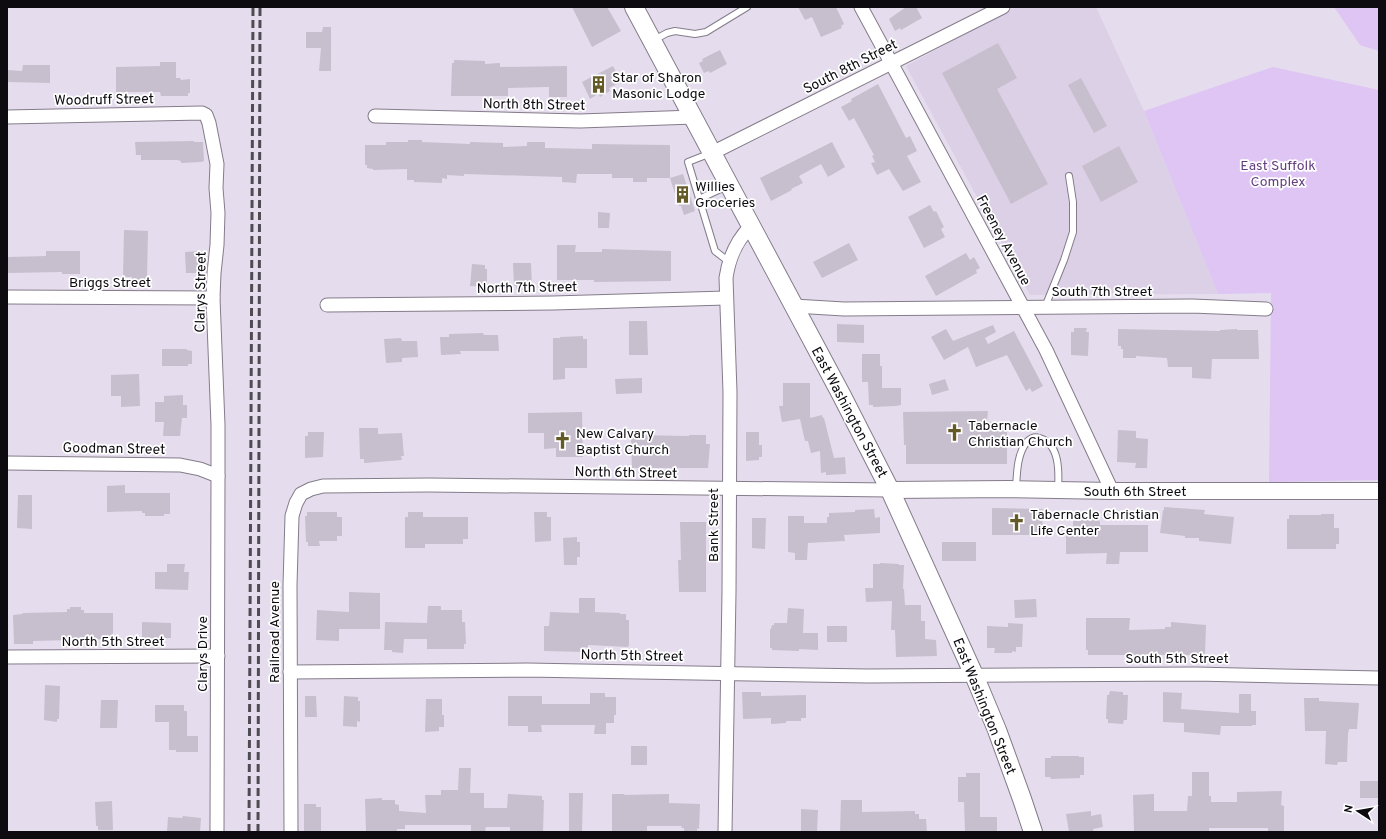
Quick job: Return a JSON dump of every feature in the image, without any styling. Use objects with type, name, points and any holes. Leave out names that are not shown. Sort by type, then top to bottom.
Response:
[{"type":"main road","name":"East Washington Street","points":[[634,7],[867,442],[974,675],[997,730],[1033,832]]},
{"type":"street","name":"Freeney Avenue","points":[[861,7],[1046,350],[1112,491]]},
{"type":"street","name":"South 8th Street","points":[[712,152],[782,119],[1003,7]]},
{"type":"street","name":"Woodruff Street","points":[[7,117],[202,113]]},
{"type":"street","name":"Clarys Street","points":[[202,113],[206,115],[209,123],[218,164],[216,188],[218,213],[217,245],[213,298],[218,425],[218,476]]},
{"type":"street","name":"North 8th Street","points":[[375,116],[580,121],[694,117]]},
{"type":"street","name":"Bank Street","points":[[725,832],[730,392],[726,278],[728,261],[735,246],[751,226]]},
{"type":"street","name":"Briggs Street","points":[[7,297],[213,298]]},
{"type":"street","name":"North 7th Street","points":[[327,304],[553,303],[726,298]]},
{"type":"street","name":"South 7th Street","points":[[794,306],[844,309],[1192,306],[1266,309]]},
{"type":"street","name":"Goodman Street","points":[[7,463],[180,465],[200,469],[218,476]]},
{"type":"street","name":"Clarys Drive","points":[[217,832],[218,476]]},
{"type":"street","name":"North 6th Street","points":[[361,486],[429,485],[890,490]]},
{"type":"street","name":"Railroad Avenue","points":[[291,832],[290,585],[292,516],[301,494],[311,489],[323,486],[361,486]]},
{"type":"street","name":"South 6th Street","points":[[890,490],[1379,491]]},
{"type":"street","name":"North 5th Street","points":[[7,657],[218,656]]},
{"type":"street","name":"North 5th Street","points":[[290,672],[526,670],[727,672],[868,676],[974,675]]},
{"type":"street","name":"South 5th Street","points":[[974,675],[1195,674],[1379,678]]},
{"type":"lane","points":[[652,41],[667,33],[675,31],[694,34],[706,32],[747,7]]},
{"type":"lane","points":[[712,152],[688,162],[715,251],[728,261]]},
{"type":"lane","points":[[1045,307],[1064,260],[1073,232],[1073,202],[1069,176]]},
{"type":"lane","points":[[700,199],[730,185]]},
{"type":"lane","points":[[1016,490],[1017,469],[1024,447],[1026,442],[1031,438],[1037,437],[1049,443],[1057,459],[1058,490]]},
{"type":"shaded area","points":[[1015,7],[1096,7],[1144,111],[1218,294],[1030,295],[906,66]]},
{"type":"green space","points":[[1334,7],[1379,7],[1379,51],[1360,45]]},
{"type":"green space","name":"East Suffolk Complex","points":[[1273,67],[1379,90],[1379,480],[1269,482],[1271,293],[1218,294],[1144,111]]},
{"type":"building","points":[[572,7],[607,7],[621,31],[592,47]]},
{"type":"building","points":[[798,7],[836,7],[844,24],[841,26],[842,28],[821,37],[812,17],[805,20]]},
{"type":"building","points":[[906,7],[916,7],[922,18],[901,30],[900,28],[895,31],[889,19]]},
{"type":"building","points":[[323,27],[331,27],[331,71],[319,71],[321,48],[306,48],[306,32],[322,32]]},
{"type":"building","points":[[998,43],[1017,78],[997,89],[1048,184],[1011,204],[942,73]]},
{"type":"building","points":[[720,50],[727,64],[710,73],[709,71],[704,73],[699,63],[703,61],[702,59]]},
{"type":"building","points":[[454,60],[485,61],[485,64],[500,63],[500,67],[567,66],[567,97],[549,97],[549,87],[508,88],[508,96],[451,96],[452,63],[454,63]]},
{"type":"building","points":[[160,62],[176,62],[176,78],[180,78],[181,80],[190,79],[190,93],[188,93],[188,96],[161,96],[160,92],[116,92],[116,67],[160,66]]},
{"type":"building","points":[[23,65],[50,65],[50,83],[7,82],[7,70],[22,71]]},
{"type":"building","name":"Star of Sharon Masonic Lodge","points":[[613,66],[621,82],[609,88],[610,91],[600,97],[598,94],[590,99],[582,82]]},
{"type":"building","points":[[1081,78],[1107,126],[1094,133],[1068,85]]},
{"type":"building","points":[[878,84],[906,138],[910,136],[917,151],[907,156],[921,182],[903,191],[889,169],[877,175],[871,163],[875,162],[872,156],[874,155],[854,118],[849,121],[841,107],[852,101],[851,99]]},
{"type":"building","points":[[408,140],[470,144],[470,142],[503,143],[503,147],[527,146],[527,142],[545,142],[545,148],[592,149],[592,144],[670,145],[670,178],[647,178],[647,182],[633,182],[633,178],[612,178],[612,174],[577,174],[576,183],[562,182],[562,177],[464,174],[464,176],[447,175],[447,179],[442,178],[442,183],[414,182],[414,180],[407,180],[407,169],[373,170],[367,168],[367,165],[365,165],[365,145],[386,145],[386,142],[408,142]]},
{"type":"building","points":[[135,142],[203,142],[204,161],[181,163],[181,161],[177,160],[141,160],[141,155],[136,155]]},
{"type":"building","points":[[832,142],[845,167],[828,177],[821,164],[799,176],[803,183],[771,201],[760,178]]},
{"type":"building","points":[[1119,146],[1138,182],[1101,202],[1082,166]]},
{"type":"building","name":"Willies Groceries","points":[[683,174],[695,211],[684,215],[681,206],[679,206],[670,178]]},
{"type":"building","points":[[930,205],[934,212],[936,211],[944,227],[941,229],[945,237],[924,248],[908,217]]},
{"type":"building","points":[[598,212],[610,213],[609,228],[598,228]]},
{"type":"building","points":[[124,230],[148,231],[146,280],[132,280],[132,277],[123,277]]},
{"type":"building","points":[[849,243],[858,260],[822,278],[813,262]]},
{"type":"building","points":[[557,245],[576,245],[575,252],[602,252],[602,249],[671,251],[671,281],[594,282],[594,280],[557,280]]},
{"type":"building","points":[[46,251],[80,251],[80,274],[62,274],[62,272],[7,273],[7,257],[46,256]]},
{"type":"building","points":[[201,251],[203,273],[186,273],[185,252]]},
{"type":"building","points":[[966,253],[970,260],[974,257],[980,268],[976,270],[977,273],[936,296],[925,276]]},
{"type":"building","points":[[513,263],[531,263],[532,286],[529,286],[529,290],[516,290],[516,286],[514,286]]},
{"type":"building","points":[[472,264],[485,265],[485,269],[487,269],[487,287],[470,286]]},
{"type":"building","points":[[629,321],[647,321],[648,355],[629,355]]},
{"type":"building","points":[[837,324],[864,325],[864,343],[837,342]]},
{"type":"building","points":[[993,325],[996,332],[985,338],[988,344],[1014,331],[1043,386],[1032,392],[1030,388],[1026,391],[1007,355],[976,367],[968,347],[944,360],[931,337],[946,329],[953,341]]},
{"type":"building","points":[[1074,328],[1087,328],[1086,332],[1089,332],[1088,356],[1071,355],[1071,332],[1074,332]]},
{"type":"building","points":[[1118,329],[1220,331],[1237,329],[1258,330],[1259,359],[1212,359],[1211,379],[1192,378],[1192,367],[1168,367],[1167,358],[1136,356],[1136,358],[1123,358],[1123,349],[1121,349],[1121,346],[1118,346]]},
{"type":"building","points":[[483,333],[484,335],[498,335],[499,351],[460,351],[461,354],[441,355],[440,337],[449,337],[449,334]]},
{"type":"building","points":[[583,336],[583,339],[587,339],[587,368],[565,368],[565,379],[553,380],[553,338]]},
{"type":"building","points":[[401,338],[402,341],[417,341],[418,357],[402,358],[402,362],[386,363],[384,339]]},
{"type":"building","points":[[162,349],[187,349],[192,351],[192,364],[188,364],[188,366],[162,366]]},
{"type":"building","points":[[862,354],[880,354],[880,366],[882,366],[882,388],[901,388],[901,405],[873,407],[873,405],[869,405],[868,382],[862,382]]},
{"type":"building","points":[[139,374],[140,406],[121,407],[121,396],[111,396],[111,375]]},
{"type":"building","points":[[642,378],[642,393],[616,394],[615,379]]},
{"type":"building","points":[[945,379],[949,390],[932,395],[929,384]]},
{"type":"building","points":[[783,383],[810,383],[810,418],[822,415],[824,418],[834,458],[845,457],[846,474],[826,475],[826,472],[821,473],[820,451],[811,453],[808,441],[805,441],[800,419],[782,422],[779,406],[783,406]]},
{"type":"building","points":[[183,395],[183,405],[187,405],[187,418],[182,418],[180,436],[163,436],[164,422],[155,422],[155,402],[164,402],[164,396]]},
{"type":"building","name":"Tabernacle Christian Church","points":[[988,411],[987,422],[1007,422],[1007,464],[906,464],[903,412]]},
{"type":"building","name":"New Calvary Baptist Church","points":[[582,412],[583,457],[556,457],[556,448],[544,449],[544,433],[528,433],[528,413]]},
{"type":"building","points":[[359,428],[378,428],[378,434],[402,433],[404,456],[401,456],[402,460],[364,463],[364,459],[360,459]]},
{"type":"building","points":[[1118,430],[1136,431],[1136,438],[1148,439],[1147,468],[1135,468],[1136,463],[1117,462]]},
{"type":"building","points":[[308,432],[324,432],[323,457],[305,458],[305,436],[308,436]]},
{"type":"building","points":[[746,432],[759,432],[759,445],[762,445],[762,457],[759,457],[759,460],[746,461]]},
{"type":"building","points":[[633,435],[706,435],[706,444],[710,444],[708,468],[632,468],[631,438],[633,438]]},
{"type":"building","points":[[125,485],[125,493],[170,493],[170,514],[164,514],[164,516],[145,516],[145,513],[142,513],[142,511],[107,512],[107,486]]},
{"type":"building","points":[[18,495],[32,495],[32,529],[17,528]]},
{"type":"building","points":[[1164,507],[1205,510],[1204,514],[1234,517],[1231,544],[1199,541],[1199,538],[1185,538],[1185,536],[1160,533]]},
{"type":"building","name":"Tabernacle Christian Life Center","points":[[992,508],[1043,509],[1042,535],[992,535]]},
{"type":"building","points":[[874,509],[875,518],[880,517],[880,533],[844,535],[845,541],[808,543],[807,560],[795,560],[795,553],[788,552],[788,516],[804,516],[804,523],[827,523],[829,513],[855,512],[855,510]]},
{"type":"building","points":[[307,512],[337,512],[337,517],[342,517],[342,536],[337,536],[337,541],[319,541],[320,546],[308,546],[308,542],[306,542],[305,516],[307,516]]},
{"type":"building","points":[[408,512],[423,512],[423,517],[468,517],[468,539],[463,539],[463,544],[425,544],[425,548],[405,548],[405,517],[408,517]]},
{"type":"building","points":[[534,512],[547,512],[547,517],[551,517],[551,541],[535,542]]},
{"type":"building","points":[[1334,514],[1334,528],[1339,528],[1339,544],[1336,544],[1336,549],[1287,549],[1287,519],[1289,519],[1289,515]]},
{"type":"building","points":[[1079,516],[1095,516],[1095,520],[1100,521],[1100,525],[1148,525],[1148,552],[1120,552],[1119,564],[1106,564],[1107,553],[1066,554],[1066,529],[1073,529],[1073,521],[1079,521]]},
{"type":"building","points":[[752,518],[766,518],[765,549],[752,548]]},
{"type":"building","points":[[680,522],[706,522],[706,592],[679,592],[678,560],[681,560]]},
{"type":"building","points":[[577,537],[577,542],[580,542],[580,557],[577,557],[577,565],[564,565],[563,538]]},
{"type":"building","points":[[942,542],[976,542],[976,561],[942,561]]},
{"type":"building","points":[[880,563],[904,565],[903,589],[905,605],[921,605],[921,621],[925,621],[925,639],[936,640],[937,656],[896,657],[895,630],[891,630],[892,601],[866,602],[865,588],[873,588],[873,564]]},
{"type":"building","points":[[167,564],[185,564],[184,572],[189,572],[188,590],[155,589],[155,572],[167,572]]},
{"type":"building","points":[[349,592],[380,593],[380,629],[339,629],[339,641],[316,640],[317,610],[349,612]]},
{"type":"building","points":[[579,598],[595,598],[595,612],[626,614],[626,620],[629,620],[628,647],[588,645],[588,648],[584,647],[584,652],[544,651],[544,626],[549,626],[550,612],[579,613]]},
{"type":"building","points":[[1036,599],[1037,617],[1015,618],[1014,600]]},
{"type":"building","points":[[428,606],[441,606],[441,610],[462,610],[462,622],[465,622],[466,644],[464,644],[464,649],[427,649],[427,639],[404,639],[403,653],[392,652],[392,650],[384,650],[385,622],[427,623]]},
{"type":"building","points":[[70,607],[81,607],[81,610],[84,610],[84,613],[113,613],[113,639],[33,641],[33,644],[14,644],[13,615],[23,613],[67,612],[67,609],[70,609]]},
{"type":"building","points":[[788,608],[804,609],[803,633],[818,633],[818,650],[772,650],[772,648],[770,648],[770,629],[774,623],[787,623]]},
{"type":"building","points":[[1086,618],[1130,618],[1129,630],[1165,629],[1165,627],[1171,627],[1171,622],[1206,625],[1205,656],[1183,655],[1183,658],[1168,657],[1168,655],[1088,655],[1088,650],[1086,650]]},
{"type":"building","points":[[142,622],[171,623],[171,638],[142,638]]},
{"type":"building","points":[[1008,623],[1023,624],[1022,647],[1016,647],[1016,652],[1012,651],[1012,653],[994,653],[995,648],[987,648],[987,626],[1008,627]]},
{"type":"building","points":[[827,626],[847,626],[847,642],[827,642]]},
{"type":"building","points":[[45,685],[60,686],[59,719],[57,719],[57,722],[44,720]]},
{"type":"building","points":[[1110,691],[1123,692],[1123,695],[1128,695],[1127,720],[1124,720],[1123,724],[1108,723],[1108,719],[1106,719],[1107,695],[1109,695]]},
{"type":"building","points":[[742,692],[761,692],[761,696],[806,695],[806,718],[801,718],[801,721],[786,721],[786,723],[771,724],[771,718],[743,719]]},
{"type":"building","points":[[1163,692],[1182,693],[1181,709],[1239,713],[1239,694],[1251,694],[1251,711],[1256,711],[1256,725],[1221,726],[1220,735],[1184,732],[1184,723],[1163,722]]},
{"type":"building","points":[[590,693],[605,693],[605,697],[616,697],[616,715],[614,715],[614,723],[606,723],[606,734],[594,734],[595,725],[541,725],[542,732],[528,732],[528,726],[508,726],[508,696],[542,696],[542,704],[590,704]]},
{"type":"building","points":[[305,696],[316,696],[317,717],[305,717]]},
{"type":"building","points":[[344,696],[358,697],[358,701],[360,701],[360,722],[357,721],[357,727],[343,726]]},
{"type":"building","points":[[1304,698],[1319,698],[1319,701],[1359,703],[1357,729],[1349,729],[1347,762],[1338,762],[1337,765],[1325,764],[1326,731],[1305,731]]},
{"type":"building","points":[[426,699],[442,699],[444,727],[439,727],[439,731],[425,732]]},
{"type":"building","points":[[101,700],[118,700],[117,728],[100,728]]},
{"type":"building","points":[[155,705],[184,705],[184,711],[187,711],[187,736],[198,736],[198,752],[176,752],[176,750],[169,750],[169,722],[155,722]]},
{"type":"building","points":[[631,746],[647,746],[647,765],[631,765]]},
{"type":"building","points":[[1051,756],[1084,757],[1084,775],[1080,775],[1080,778],[1051,779],[1050,777],[1045,777],[1045,758],[1051,758]]},
{"type":"building","points":[[459,768],[471,768],[470,793],[484,793],[484,808],[507,808],[508,794],[542,796],[542,800],[544,800],[543,832],[510,832],[510,827],[487,827],[485,828],[486,832],[471,832],[471,825],[405,825],[405,829],[397,829],[397,832],[366,832],[365,799],[382,798],[382,800],[395,800],[395,804],[399,805],[399,811],[426,813],[425,795],[441,795],[441,790],[458,790]]},
{"type":"building","points":[[1192,772],[1209,772],[1209,796],[1211,796],[1211,802],[1237,802],[1237,792],[1282,791],[1281,805],[1284,806],[1284,832],[1268,832],[1268,828],[1209,828],[1209,832],[1134,832],[1133,795],[1154,794],[1154,811],[1187,811],[1188,796],[1192,796]]},
{"type":"building","points":[[966,773],[980,773],[980,817],[997,817],[997,832],[965,832],[964,802],[958,802],[958,777],[966,777]]},
{"type":"building","points":[[1360,781],[1379,781],[1379,798],[1360,798]]},
{"type":"building","points":[[569,793],[583,793],[582,832],[569,832]]},
{"type":"building","points":[[612,794],[669,794],[669,803],[700,804],[699,829],[697,828],[697,832],[684,832],[684,828],[681,828],[682,826],[647,826],[647,832],[612,832]]},
{"type":"building","points":[[841,800],[862,800],[862,812],[915,811],[915,814],[919,814],[919,819],[926,819],[927,832],[840,832]]},
{"type":"building","points":[[112,801],[113,830],[98,830],[98,826],[96,826],[95,802]]},
{"type":"building","points":[[304,804],[316,804],[316,807],[321,807],[321,832],[304,832]]},
{"type":"building","points":[[801,809],[818,810],[817,832],[801,832]]},
{"type":"building","points":[[1091,811],[1091,816],[1101,814],[1103,827],[1093,829],[1094,832],[1069,832],[1066,814]]},
{"type":"building","points":[[183,816],[201,818],[200,832],[167,832],[168,817],[182,818]]},
{"type":"railway","points":[[249,832],[253,7]]},
{"type":"railway","points":[[258,832],[260,7]]},
{"type":"place","name":"Star of Sharon Masonic Lodge","points":[[599,85]]},
{"type":"place","name":"Willies Groceries","points":[[682,194]]},
{"type":"place","name":"Tabernacle Christian Church","points":[[955,433]]},
{"type":"place","name":"New Calvary Baptist Church","points":[[563,441]]},
{"type":"place","name":"Tabernacle Christian Life Center","points":[[1017,522]]}]
